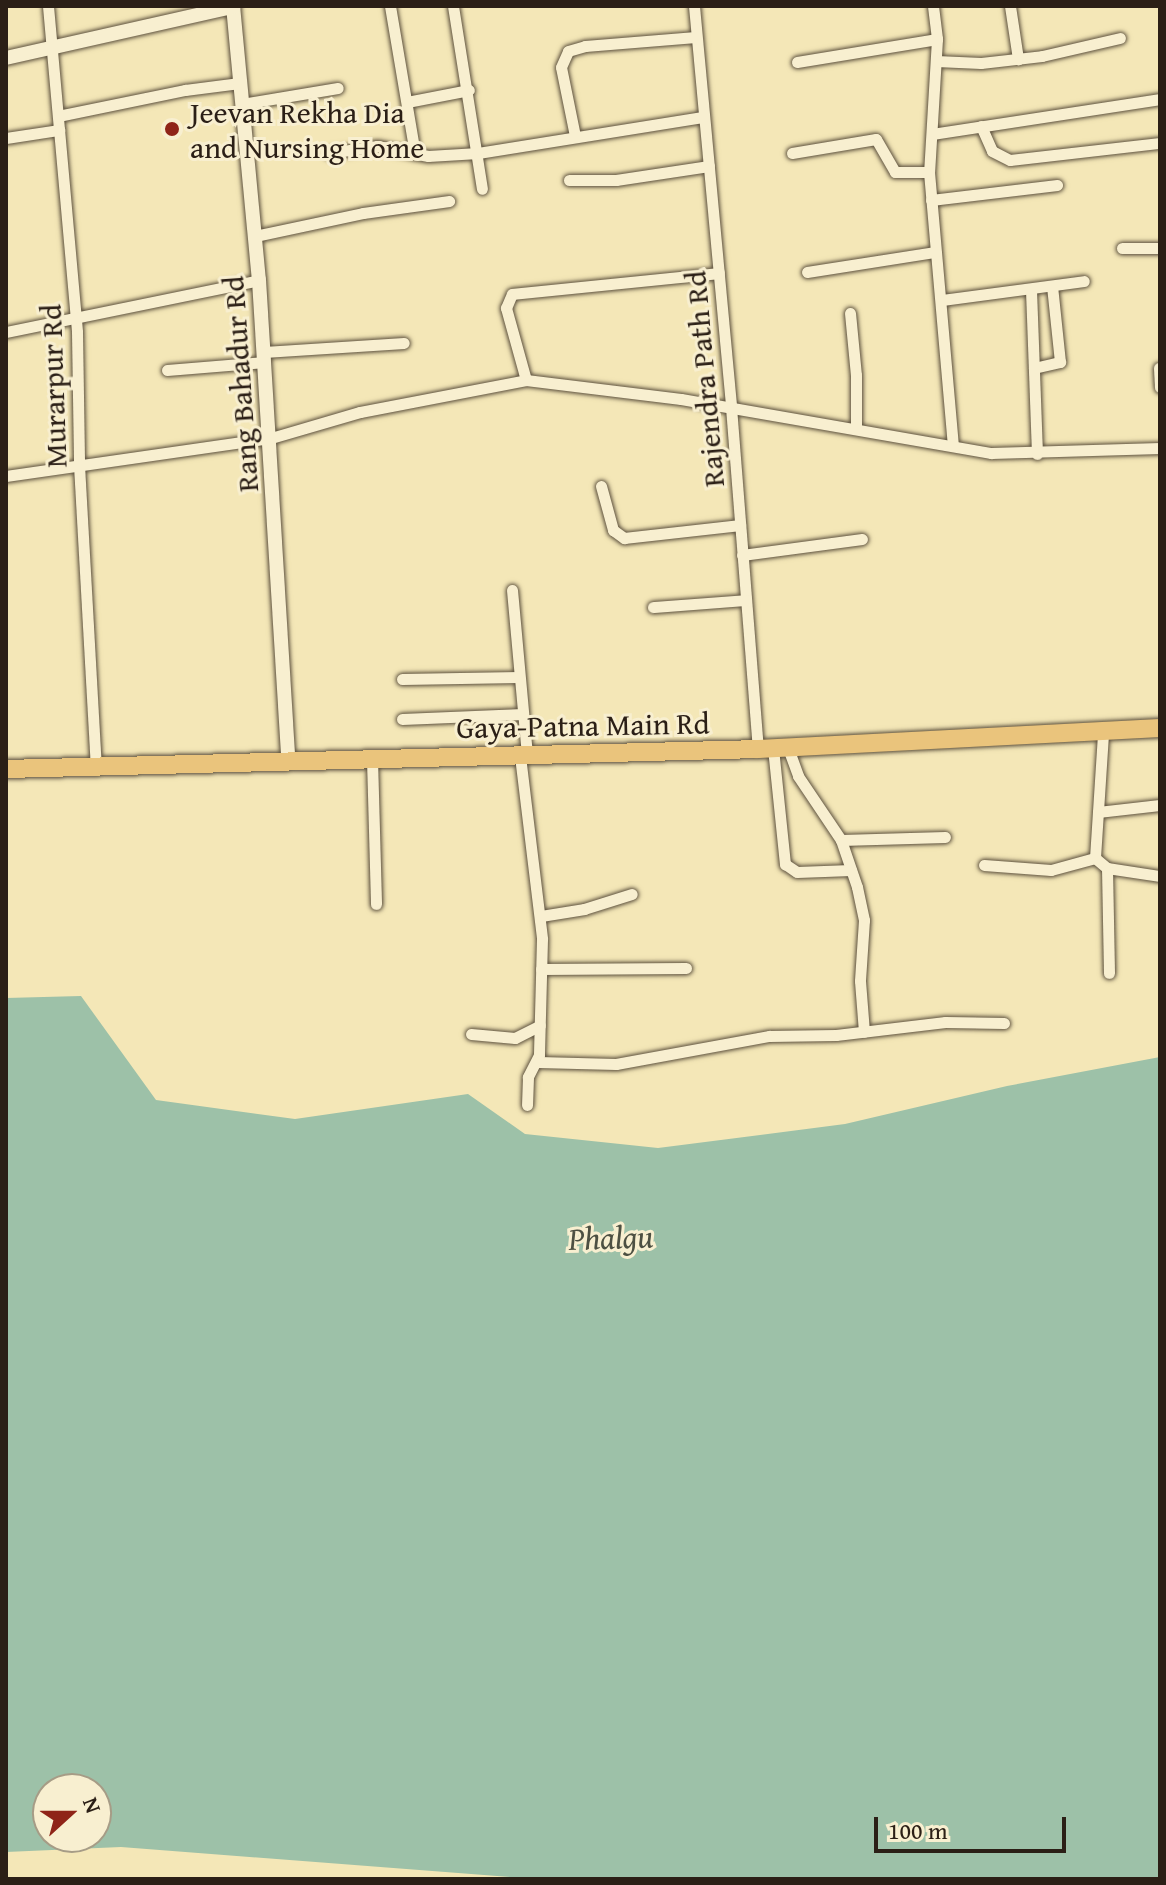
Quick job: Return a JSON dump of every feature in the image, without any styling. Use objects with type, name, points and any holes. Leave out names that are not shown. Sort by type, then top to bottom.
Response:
[{"type":"main road","name":"Gaya-Patna Main Rd","points":[[6,769],[773,748],[1103,734],[1160,728]]},
{"type":"street","name":"Murarpur Rd","points":[[48,6],[76,317],[79,465],[96,766]]},
{"type":"street","points":[[6,58],[236,6]]},
{"type":"street","name":"Rang Bahadur Rd","points":[[236,6],[271,438],[288,759]]},
{"type":"street","points":[[390,6],[415,154]]},
{"type":"street","points":[[453,6],[469,90],[482,189]]},
{"type":"street","name":"Rajendra Path Rd","points":[[694,6],[746,600],[773,748],[785,864],[797,872],[851,870]]},
{"type":"street","points":[[1010,6],[1018,59]]},
{"type":"street","points":[[937,7],[929,172],[953,446]]},
{"type":"street","points":[[575,136],[561,67],[568,51],[585,46],[696,37]]},
{"type":"street","points":[[936,61],[1018,59],[1120,38]]},
{"type":"street","points":[[797,62],[937,39]]},
{"type":"street","points":[[58,116],[185,90],[240,83]]},
{"type":"street","points":[[242,104],[338,88]]},
{"type":"street","points":[[407,102],[469,90]]},
{"type":"street","points":[[932,134],[1160,99]]},
{"type":"street","points":[[329,153],[377,146],[439,157],[704,117]]},
{"type":"street","points":[[981,126],[992,151],[1010,160],[1160,143]]},
{"type":"street","points":[[6,138],[59,130]]},
{"type":"street","points":[[792,153],[876,139],[895,172],[929,172]]},
{"type":"street","points":[[569,180],[616,180],[709,166]]},
{"type":"street","points":[[931,200],[1057,185]]},
{"type":"street","points":[[255,236],[363,213],[449,201]]},
{"type":"street","points":[[1122,248],[1160,248]]},
{"type":"street","points":[[807,272],[935,252]]},
{"type":"street","points":[[526,380],[506,308],[512,294],[719,273]]},
{"type":"street","points":[[6,332],[259,280]]},
{"type":"street","points":[[942,300],[1084,281]]},
{"type":"street","points":[[1034,368],[1060,362],[1052,286]]},
{"type":"street","points":[[1031,290],[1037,454]]},
{"type":"street","points":[[850,313],[856,375],[856,429]]},
{"type":"street","points":[[167,370],[404,343]]},
{"type":"street","points":[[1159,368],[1160,387]]},
{"type":"street","points":[[6,476],[271,438],[360,412],[526,380],[731,407],[991,453],[1160,448]]},
{"type":"street","points":[[601,486],[613,530],[624,538],[740,525]]},
{"type":"street","points":[[742,555],[862,539]]},
{"type":"street","points":[[512,590],[524,756],[541,916],[538,1062],[528,1077],[527,1105]]},
{"type":"street","points":[[653,607],[746,600]]},
{"type":"street","points":[[402,679],[519,677]]},
{"type":"street","points":[[402,719],[523,714]]},
{"type":"street","points":[[1095,858],[1103,734]]},
{"type":"street","points":[[773,748],[798,776],[841,840],[851,870],[864,920],[860,981],[864,1032]]},
{"type":"street","points":[[372,759],[376,904]]},
{"type":"street","points":[[1098,812],[1160,805]]},
{"type":"street","points":[[841,840],[945,837]]},
{"type":"street","points":[[984,865],[1051,870],[1095,858]]},
{"type":"street","points":[[1095,858],[1107,868],[1160,876]]},
{"type":"street","points":[[1107,868],[1109,973]]},
{"type":"street","points":[[541,916],[584,909],[632,894]]},
{"type":"street","points":[[541,969],[686,968]]},
{"type":"street","points":[[538,1062],[616,1064],[727,1041],[864,1032],[945,1022],[1004,1023]]},
{"type":"street","points":[[471,1034],[515,1038],[540,1025]]},
{"type":"water","name":"Phalgu","points":[[81,996],[156,1100],[295,1119],[468,1094],[525,1134],[658,1148],[845,1124],[1007,1086],[1160,1057],[1160,1879],[535,1879],[112,1847],[112,1773],[32,1773],[32,1851],[6,1852],[6,998]]},
{"type":"place","name":"Jeevan Rekha Dia and Nursing Home","points":[[172,129]]}]
